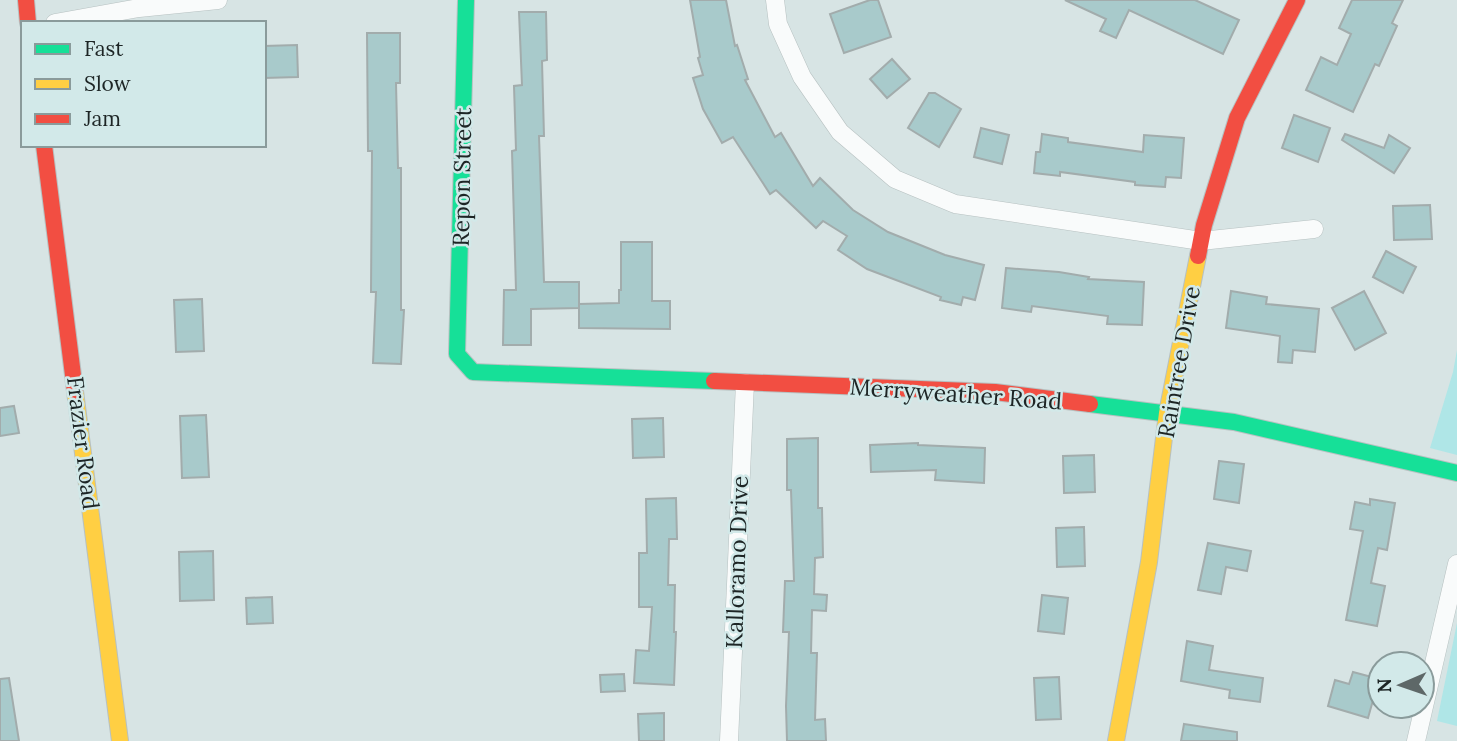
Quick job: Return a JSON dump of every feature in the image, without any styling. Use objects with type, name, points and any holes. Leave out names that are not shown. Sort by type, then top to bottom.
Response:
[{"type":"street","points":[[26,0],[28,21]]},
{"type":"street","points":[[66,21],[139,8],[218,0]]},
{"type":"street","name":"Repon Street","points":[[457,354],[466,0]]},
{"type":"street","points":[[775,0],[778,24],[802,77],[840,132],[895,179],[955,204],[1201,241],[1314,229]]},
{"type":"street","name":"Raintree Drive","points":[[1116,741],[1149,562],[1167,413],[1201,241],[1237,118],[1297,0]]},
{"type":"street","name":"Frazier Road","points":[[44,147],[120,741]]},
{"type":"street","name":"Merryweather Road","points":[[457,354],[473,372],[995,391],[1234,422],[1340,444],[1457,473]]},
{"type":"street","name":"Kalloramo Drive","points":[[729,741],[745,383]]},
{"type":"street","points":[[1416,741],[1457,564]]},
{"type":"shaded area","points":[[1457,350],[1457,455],[1430,448]]},
{"type":"shaded area","points":[[1457,623],[1457,726],[1437,721]]},
{"type":"building","points":[[690,0],[726,0],[735,46],[737,45],[748,79],[745,80],[775,137],[781,133],[813,186],[820,178],[853,210],[888,232],[945,255],[984,265],[975,300],[963,297],[961,305],[940,300],[941,297],[867,269],[838,250],[847,236],[823,221],[816,228],[776,190],[770,194],[733,137],[722,143],[703,109],[693,78],[703,75]]},
{"type":"building","points":[[870,0],[878,0],[891,37],[844,53],[830,14]]},
{"type":"building","points":[[1065,0],[1195,0],[1239,20],[1223,54],[1129,10],[1116,38],[1100,31],[1106,19]]},
{"type":"building","points":[[1352,0],[1403,0],[1392,23],[1397,26],[1379,66],[1375,64],[1353,112],[1306,90],[1321,57],[1337,65],[1351,34],[1339,28]]},
{"type":"building","points":[[519,12],[546,12],[547,60],[542,61],[544,136],[539,136],[544,282],[579,282],[579,308],[531,309],[531,345],[503,345],[504,290],[516,290],[512,151],[516,150],[514,86],[522,85]]},
{"type":"building","points":[[367,33],[400,33],[400,83],[396,83],[398,168],[401,168],[401,310],[404,310],[401,364],[373,363],[376,292],[371,292],[372,151],[368,151]]},
{"type":"building","points":[[297,45],[298,77],[266,78],[266,46]]},
{"type":"building","points":[[892,59],[910,79],[887,98],[870,79]]},
{"type":"building","points":[[929,93],[935,93],[961,109],[939,147],[908,128]]},
{"type":"building","points":[[1294,115],[1330,128],[1318,162],[1282,148]]},
{"type":"building","points":[[981,128],[1009,135],[1002,164],[974,157]]},
{"type":"building","points":[[1042,134],[1068,138],[1068,142],[1143,152],[1144,135],[1184,138],[1181,178],[1166,177],[1165,187],[1135,185],[1135,182],[1060,172],[1060,176],[1034,173],[1036,152],[1040,152]]},
{"type":"building","points":[[1345,134],[1384,148],[1389,135],[1410,148],[1394,173],[1342,140]]},
{"type":"building","points":[[1430,205],[1432,239],[1394,240],[1393,206]]},
{"type":"building","points":[[621,242],[652,242],[652,301],[670,301],[670,329],[579,328],[579,304],[619,303]]},
{"type":"building","points":[[1386,251],[1416,267],[1403,293],[1373,277]]},
{"type":"building","points":[[1006,268],[1059,272],[1089,277],[1088,279],[1144,282],[1142,325],[1107,324],[1108,316],[1032,306],[1031,312],[1002,308]]},
{"type":"building","points":[[1231,291],[1267,297],[1266,304],[1319,309],[1315,352],[1293,350],[1292,363],[1278,362],[1280,336],[1226,328]]},
{"type":"building","points":[[1364,291],[1386,333],[1355,350],[1332,308]]},
{"type":"building","points":[[202,299],[204,351],[176,352],[174,300]]},
{"type":"building","points":[[14,406],[19,433],[0,436],[0,408]]},
{"type":"building","points":[[206,415],[209,477],[182,478],[180,416]]},
{"type":"building","points":[[663,418],[664,457],[633,458],[632,419]]},
{"type":"building","points":[[818,438],[818,508],[822,508],[823,557],[815,558],[814,594],[827,595],[826,611],[812,610],[811,653],[817,653],[815,720],[825,719],[826,741],[787,741],[789,632],[783,632],[785,581],[794,581],[791,490],[787,490],[787,439]]},
{"type":"building","points":[[918,443],[985,448],[984,483],[935,480],[936,470],[871,472],[870,445]]},
{"type":"building","points":[[1094,455],[1095,492],[1064,493],[1063,456]]},
{"type":"building","points":[[1219,461],[1244,464],[1239,503],[1214,499]]},
{"type":"building","points":[[676,498],[677,539],[669,539],[668,585],[675,585],[674,685],[634,683],[636,650],[649,651],[652,607],[639,607],[639,553],[647,553],[646,499]]},
{"type":"building","points":[[1370,499],[1395,503],[1387,550],[1378,548],[1371,583],[1385,586],[1377,626],[1346,620],[1363,531],[1350,529],[1355,502],[1370,505]]},
{"type":"building","points":[[1084,527],[1085,566],[1057,567],[1056,528]]},
{"type":"building","points":[[1208,543],[1251,551],[1247,571],[1226,567],[1221,594],[1198,590]]},
{"type":"building","points":[[213,551],[214,600],[180,601],[179,552]]},
{"type":"building","points":[[1042,595],[1068,598],[1064,634],[1038,631]]},
{"type":"building","points":[[272,597],[273,623],[247,624],[246,598]]},
{"type":"building","points":[[1187,641],[1213,646],[1209,670],[1263,678],[1260,702],[1229,698],[1230,690],[1181,681]]},
{"type":"building","points":[[1353,672],[1366,676],[1366,717],[1328,706],[1335,680],[1349,684]]},
{"type":"building","points":[[624,674],[625,691],[601,692],[600,675]]},
{"type":"building","points":[[1059,677],[1061,719],[1036,720],[1034,678]]},
{"type":"building","points":[[9,678],[19,741],[0,741],[0,679]]},
{"type":"building","points":[[664,713],[664,741],[639,741],[638,714]]},
{"type":"building","points":[[1184,724],[1237,732],[1237,741],[1181,741]]},
{"type":"traffic: fast","points":[[466,0],[457,354],[473,372],[714,381]]},
{"type":"traffic: fast","points":[[1090,404],[1234,422],[1457,473]]},
{"type":"traffic: slow","points":[[1116,741],[1149,562],[1167,413],[1198,256]]},
{"type":"traffic: slow","points":[[75,391],[120,741]]},
{"type":"traffic: jam","points":[[26,0],[28,21]]},
{"type":"traffic: jam","points":[[1198,256],[1204,225],[1237,118],[1297,0]]},
{"type":"traffic: jam","points":[[44,147],[75,391]]},
{"type":"traffic: jam","points":[[714,381],[995,392],[1090,404]]}]
